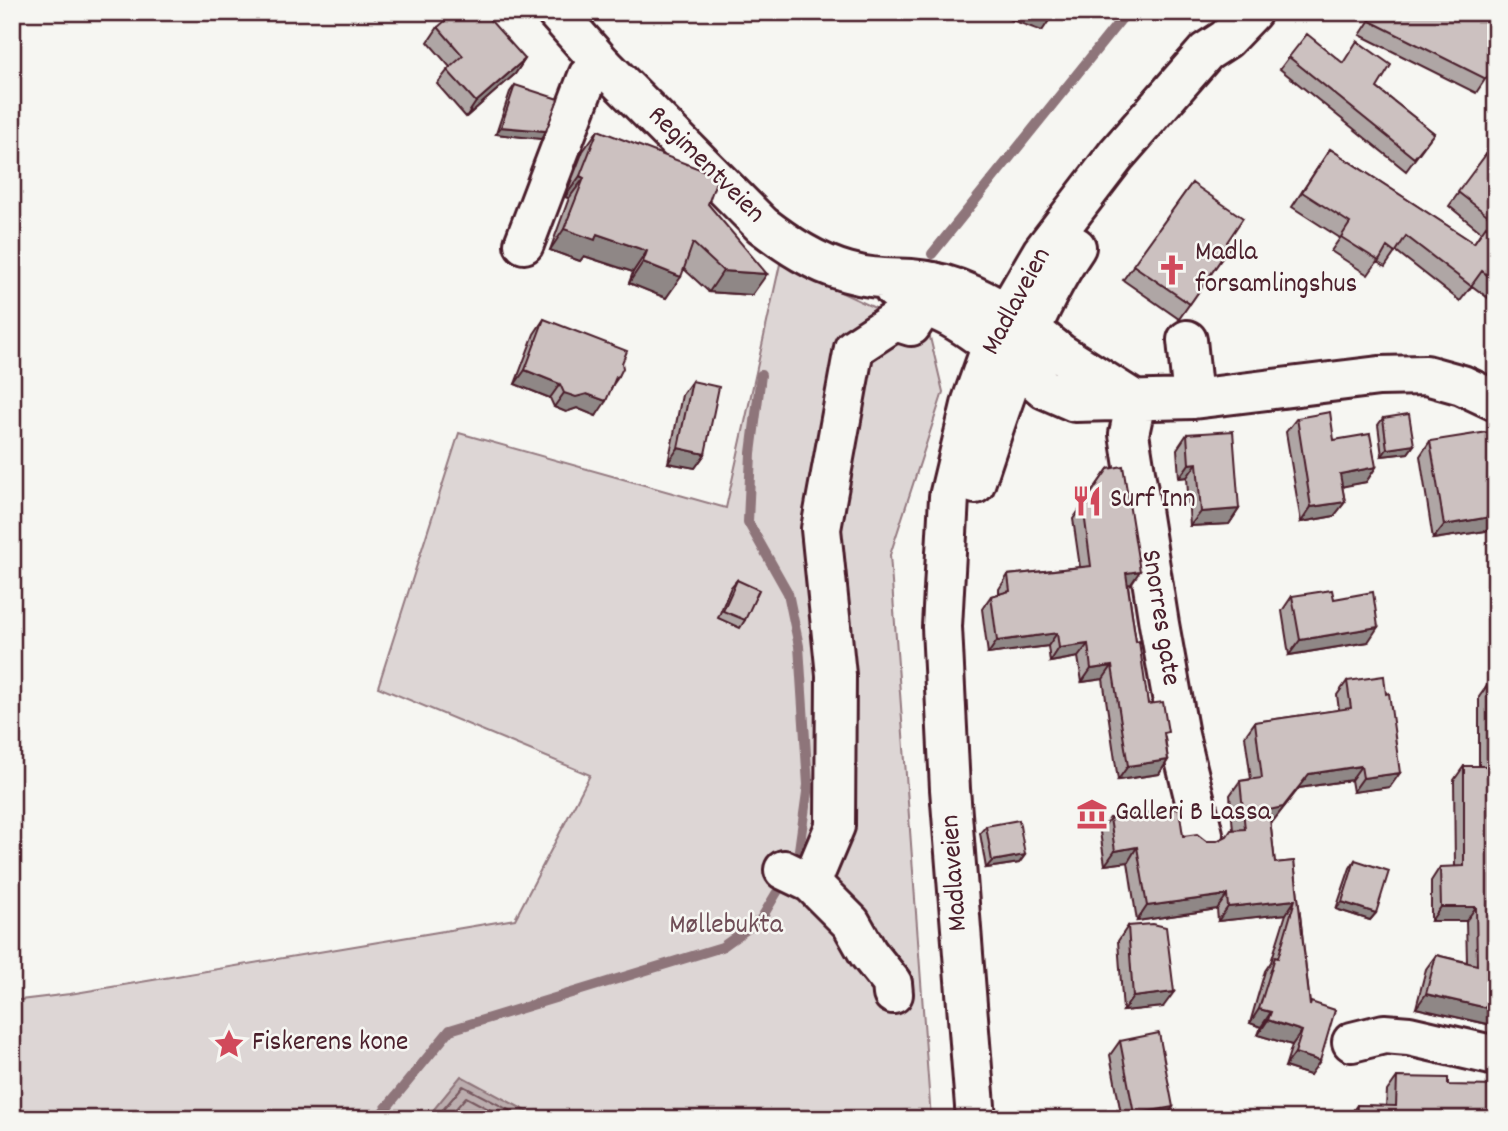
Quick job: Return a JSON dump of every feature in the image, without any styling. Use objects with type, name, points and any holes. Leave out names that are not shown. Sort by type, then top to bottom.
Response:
[{"type":"main road","name":"Regimentveien","points":[[556,12],[603,65],[762,225],[787,244],[815,260],[845,272],[881,280],[905,298],[968,292],[1011,337]]},
{"type":"main road","name":"Madlaveien","points":[[976,1119],[952,817],[942,627],[949,496],[972,401],[1011,337],[1042,252],[1117,154],[1206,52],[1239,25]]},
{"type":"main road","points":[[524,244],[588,76],[603,65]]},
{"type":"main road","points":[[893,995],[891,983],[868,953],[851,923],[799,877],[835,826],[836,675],[821,528],[854,348],[895,321],[911,326],[929,294]]},
{"type":"main road","points":[[1011,337],[1045,389],[1075,401],[1193,399],[1380,376],[1426,375],[1462,385],[1496,401]]},
{"type":"main road","points":[[1187,340],[1193,399]]},
{"type":"main road","name":"Snorres gate","points":[[1136,401],[1129,434],[1163,649],[1203,834]]},
{"type":"main road","points":[[1352,1042],[1384,1034],[1409,1036],[1496,1056]]},
{"type":"green space","name":"Møllebukta","points":[[780,264],[929,333],[943,392],[890,555],[931,1119],[541,1119],[461,1077],[426,1119],[12,1119],[12,1001],[70,994],[515,919],[590,775],[378,687],[459,433],[726,508]]},
{"type":"water","points":[[461,1076],[541,1119],[426,1119]]},
{"type":"building","points":[[455,12],[483,12],[525,59],[476,102],[447,70],[463,56],[438,27]]},
{"type":"building","points":[[1376,12],[1496,12],[1496,64],[1486,79],[1370,21]]},
{"type":"building","points":[[1307,34],[1343,63],[1357,41],[1391,65],[1377,88],[1434,133],[1414,158],[1289,57]]},
{"type":"building","points":[[515,85],[558,99],[546,131],[501,127]]},
{"type":"building","points":[[598,130],[718,176],[708,204],[767,274],[723,271],[693,243],[681,277],[643,262],[647,251],[597,234],[595,240],[564,229],[584,178],[580,176]]},
{"type":"building","points":[[1496,141],[1496,220],[1495,221],[1458,192]]},
{"type":"building","points":[[1330,149],[1474,243],[1486,226],[1496,234],[1496,282],[1482,271],[1471,286],[1406,236],[1395,253],[1387,247],[1379,261],[1341,237],[1350,223],[1302,192]]},
{"type":"building","name":"Madla forsamlingshus","points":[[1192,183],[1243,218],[1227,242],[1231,245],[1190,304],[1133,265]]},
{"type":"building","points":[[544,319],[627,351],[622,363],[623,368],[616,377],[606,401],[587,394],[576,397],[564,393],[560,384],[525,370]]},
{"type":"building","points":[[692,381],[719,387],[705,454],[678,448]]},
{"type":"building","points":[[1330,412],[1334,440],[1370,434],[1376,467],[1340,474],[1345,502],[1311,507],[1297,418]]},
{"type":"building","points":[[1409,414],[1414,445],[1387,449],[1383,418]]},
{"type":"building","points":[[1233,431],[1239,509],[1201,512],[1197,463],[1189,464],[1187,434]]},
{"type":"building","points":[[1488,432],[1496,475],[1496,516],[1444,525],[1430,441]]},
{"type":"building","points":[[1123,466],[1140,571],[1126,573],[1136,642],[1139,641],[1148,704],[1163,702],[1168,732],[1164,733],[1168,760],[1128,766],[1112,666],[1091,669],[1088,644],[1059,648],[1057,633],[997,641],[991,596],[1010,591],[1008,575],[1091,566],[1083,505],[1108,469]]},
{"type":"building","points":[[737,580],[759,590],[745,620],[723,611]]},
{"type":"building","points":[[1332,590],[1334,599],[1373,592],[1378,627],[1300,640],[1292,596]]},
{"type":"building","points":[[1384,676],[1386,694],[1389,693],[1400,773],[1363,778],[1361,766],[1309,774],[1283,807],[1269,810],[1275,863],[1294,861],[1310,1006],[1311,1002],[1335,1010],[1320,1061],[1295,1053],[1302,1031],[1268,1020],[1271,1012],[1259,1009],[1295,900],[1228,907],[1227,895],[1147,906],[1137,847],[1115,851],[1110,818],[1179,808],[1183,836],[1197,834],[1206,841],[1217,841],[1227,836],[1231,830],[1245,829],[1240,781],[1262,778],[1255,722],[1351,708],[1347,681]]},
{"type":"building","points":[[1489,683],[1496,683],[1496,1010],[1426,994],[1436,955],[1477,965],[1476,907],[1441,907],[1440,867],[1464,866],[1464,766],[1489,766]]},
{"type":"building","points":[[1019,820],[1025,855],[992,861],[986,826]]},
{"type":"building","points":[[1355,860],[1389,871],[1376,913],[1342,902]]},
{"type":"building","points":[[1153,924],[1166,927],[1174,992],[1133,997],[1128,926]]},
{"type":"building","points":[[1159,1033],[1173,1107],[1134,1114],[1120,1041]]},
{"type":"building","points":[[1397,1077],[1448,1078],[1448,1085],[1496,1086],[1496,1119],[1356,1119],[1357,1105],[1396,1106]]},
{"type":"waterway","points":[[932,254],[1127,12]]},
{"type":"waterway","points":[[761,375],[751,453],[748,522],[788,593],[799,646],[808,785],[798,857],[793,864]]},
{"type":"waterway","points":[[377,1119],[450,1030],[722,947],[761,919],[786,877]]},
{"type":"place","name":"Madla forsamlingshus","points":[[1172,270]]},
{"type":"place","name":"Surf Inn","points":[[1087,501]]},
{"type":"place","name":"Galleri B Lassa","points":[[1092,814]]},
{"type":"place","name":"Fiskerens kone","points":[[229,1044]]}]
